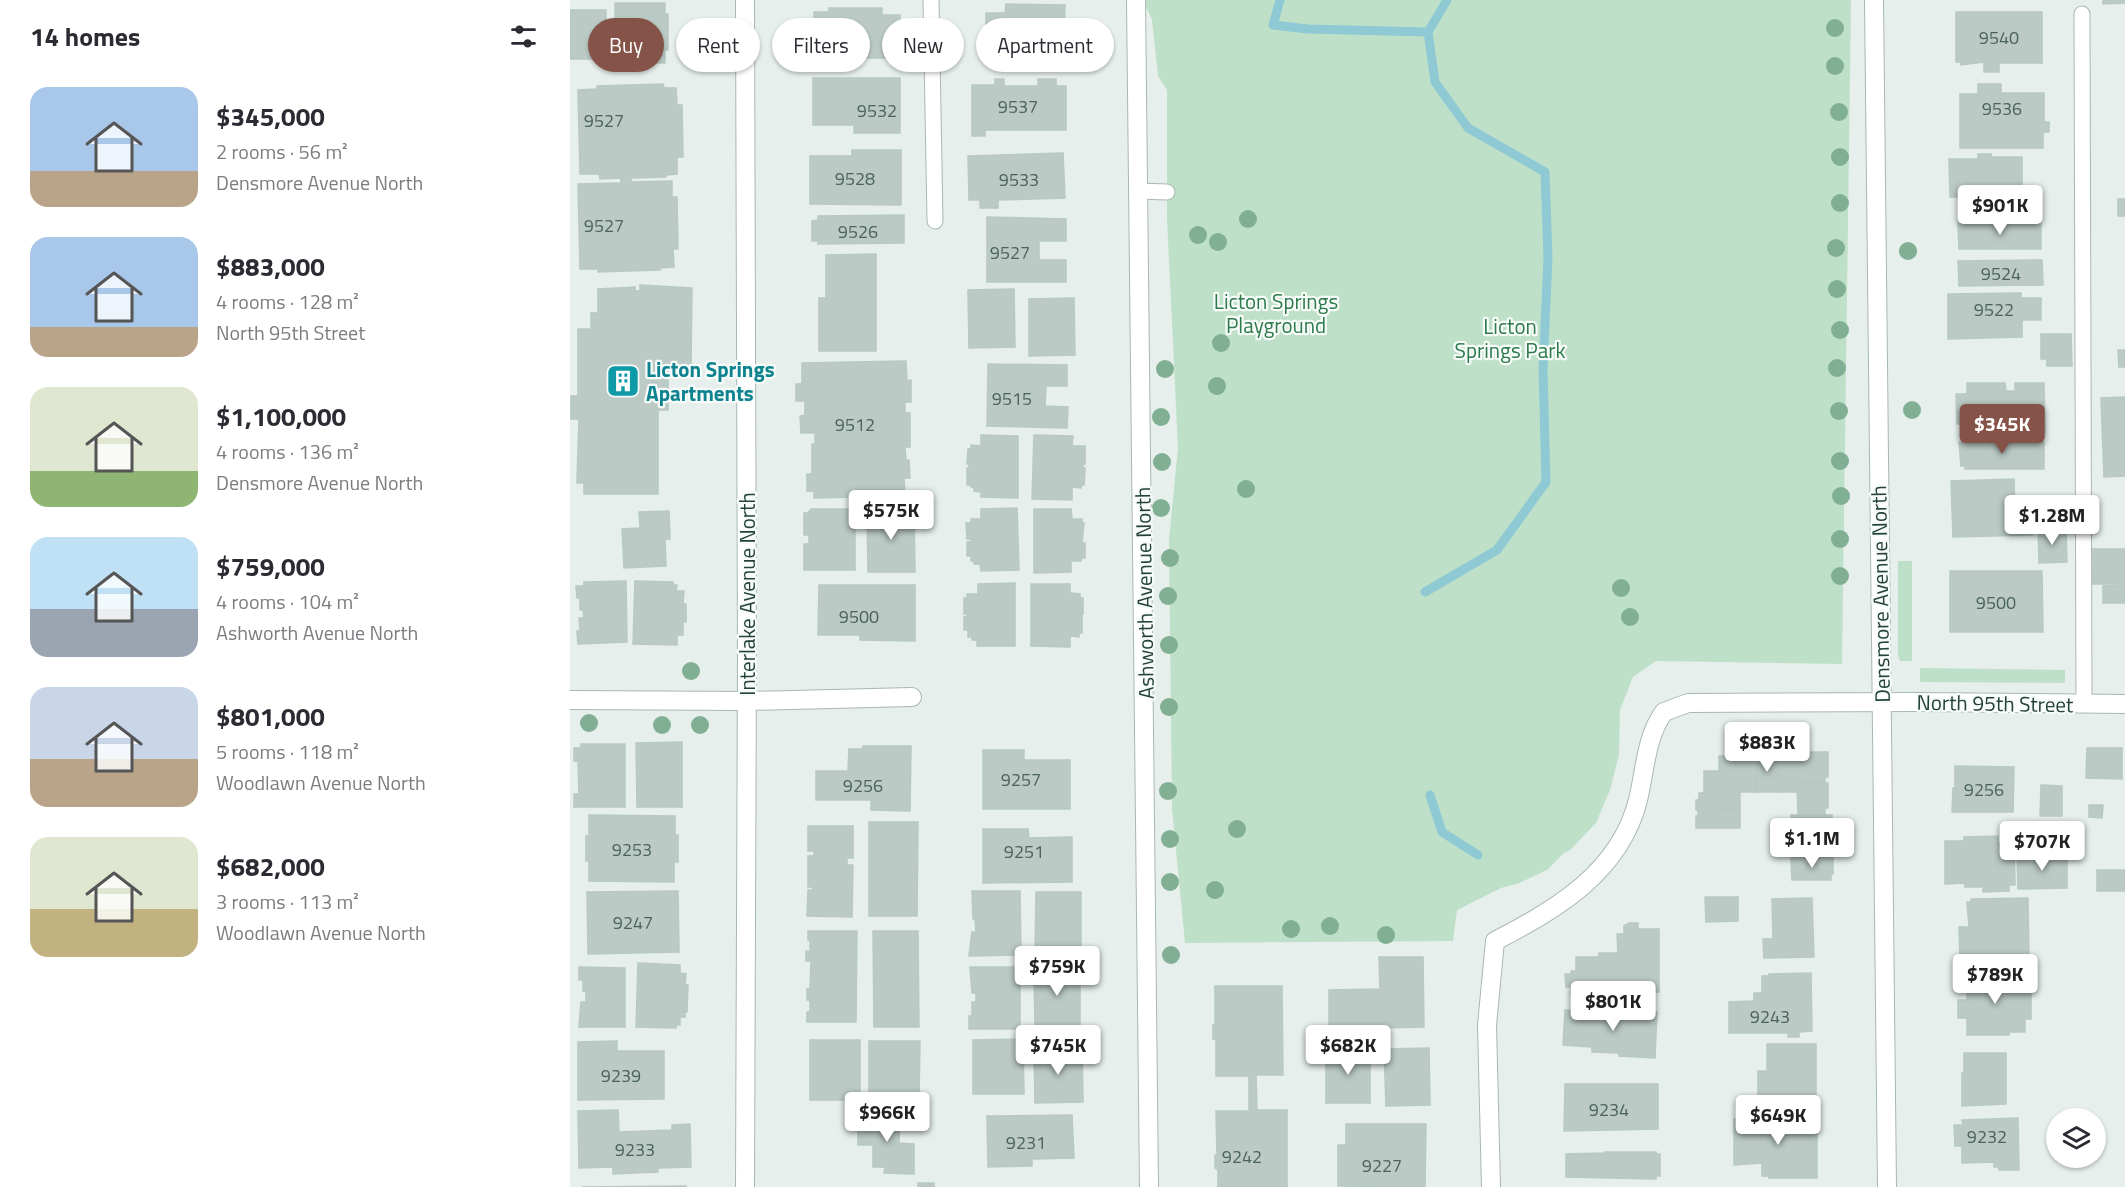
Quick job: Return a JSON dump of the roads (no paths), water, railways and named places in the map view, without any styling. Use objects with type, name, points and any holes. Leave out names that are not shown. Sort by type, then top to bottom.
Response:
[{"type":"street","name":"Interlake Avenue North","points":[[745,0],[747,701],[745,1187]]},
{"type":"street","name":"Ashworth Avenue North","points":[[1136,0],[1149,1187]]},
{"type":"street","name":"Densmore Avenue North","points":[[1874,0],[1887,1187]]},
{"type":"street","points":[[570,700],[747,701],[912,697]]},
{"type":"street","name":"North 95th Street","points":[[1491,1187],[1487,1025],[1495,941],[1567,900],[1601,870],[1614,852],[1636,808],[1651,738],[1664,712],[1688,703],[2125,704]]},
{"type":"lane","points":[[931,0],[935,220]]},
{"type":"lane","points":[[2082,14],[2084,704]]},
{"type":"lane","points":[[1138,191],[1167,192]]},
{"type":"waterway","points":[[1280,0],[1273,25],[1308,29],[1428,32],[1435,82],[1468,128],[1545,172],[1548,258],[1543,369],[1546,482],[1497,550],[1425,592]]},
{"type":"waterway","points":[[1428,32],[1447,0]]},
{"type":"waterway","points":[[1430,795],[1442,832],[1478,855]]},
{"type":"place","name":"Licton Springs Apartments","points":[[623,381]]},
{"type":"park label","name":"Licton Springs Playground","points":[[1276,313]]},
{"type":"park label","name":"Licton Springs Park","points":[[1510,338]]}]
